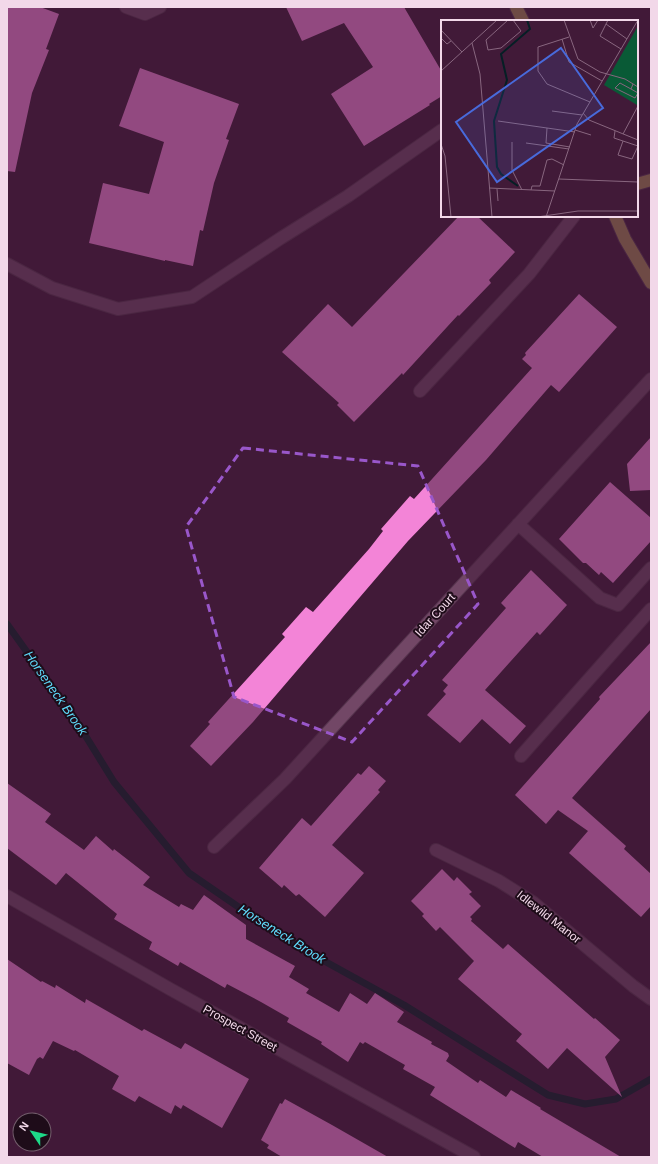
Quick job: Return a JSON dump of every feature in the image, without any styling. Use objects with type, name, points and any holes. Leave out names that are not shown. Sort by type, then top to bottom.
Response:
[{"type":"main road","points":[[516,7],[522,20]]},
{"type":"main road","points":[[638,184],[651,180]]},
{"type":"main road","points":[[615,217],[628,245],[651,283]]},
{"type":"street","points":[[126,7],[145,14],[160,7]]},
{"type":"street","points":[[7,264],[52,288],[118,309],[192,297],[348,196],[441,131]]},
{"type":"street","points":[[420,391],[529,274],[573,217]]},
{"type":"street","name":"Idar Court","points":[[214,847],[285,779],[651,378]]},
{"type":"street","points":[[518,524],[600,598],[618,605],[651,568]]},
{"type":"street","points":[[521,756],[651,609]]},
{"type":"street","name":"Idlewild Manor","points":[[436,850],[499,881],[534,903],[633,986],[651,999]]},
{"type":"street","name":"Prospect Street","points":[[7,896],[177,993],[474,1157]]},
{"type":"highlighted area","points":[[243,448],[418,466],[478,604],[352,742],[234,697],[186,527]]},
{"type":"building","points":[[7,7],[40,7],[59,14],[46,49],[49,50],[32,93],[15,172],[7,171]]},
{"type":"building","points":[[286,7],[404,7],[441,70],[441,97],[364,146],[331,94],[373,67],[344,23],[302,41]]},
{"type":"building","points":[[140,68],[239,104],[226,139],[229,140],[214,183],[203,231],[200,230],[193,266],[89,243],[103,183],[149,194],[164,142],[119,126]]},
{"type":"building","points":[[458,217],[478,217],[515,252],[489,280],[491,283],[459,316],[458,315],[403,375],[402,373],[354,422],[337,405],[339,403],[282,352],[328,304],[352,327]]},
{"type":"building","points":[[579,294],[617,327],[559,392],[551,385],[486,460],[408,541],[253,722],[211,766],[190,746],[210,724],[208,722],[285,637],[282,634],[306,607],[313,612],[369,549],[383,531],[381,529],[410,496],[414,499],[532,368],[522,359],[526,355],[525,353]]},
{"type":"building","points":[[651,437],[651,490],[630,491],[627,464]]},
{"type":"building","points":[[610,482],[651,518],[651,541],[613,583],[601,572],[599,575],[586,563],[583,563],[559,539]]},
{"type":"building","points":[[531,570],[567,605],[540,635],[537,632],[485,690],[526,726],[510,744],[482,719],[460,743],[427,715],[446,694],[443,691],[448,685],[442,680],[506,608],[501,603]]},
{"type":"building","points":[[651,642],[651,709],[572,798],[626,846],[624,849],[651,874],[651,906],[641,917],[569,853],[588,831],[558,810],[546,824],[515,795],[600,699],[599,697]]},
{"type":"building","points":[[369,766],[386,781],[378,790],[380,792],[332,845],[364,873],[325,917],[299,894],[296,896],[284,885],[282,888],[259,868],[302,818],[311,826],[358,773],[361,775]]},
{"type":"building","points":[[7,783],[51,814],[45,822],[84,850],[96,836],[113,851],[114,849],[150,877],[143,885],[179,907],[181,904],[193,910],[204,895],[246,925],[246,939],[295,966],[289,977],[309,989],[306,993],[339,1012],[350,993],[367,1004],[375,993],[404,1012],[397,1022],[448,1053],[449,1056],[446,1061],[478,1083],[480,1080],[506,1097],[511,1090],[621,1157],[543,1157],[518,1142],[515,1148],[430,1095],[435,1087],[403,1069],[405,1065],[365,1042],[363,1044],[360,1042],[348,1062],[321,1044],[322,1042],[287,1022],[289,1018],[261,1002],[227,984],[225,988],[180,962],[178,966],[149,949],[152,942],[114,919],[117,914],[66,873],[56,885],[7,848]]},
{"type":"building","points":[[442,869],[454,881],[457,877],[472,892],[469,894],[481,906],[470,917],[472,919],[471,921],[503,949],[508,944],[620,1040],[605,1057],[622,1097],[567,1048],[548,1069],[516,1041],[522,1034],[458,979],[474,961],[440,927],[436,931],[422,916],[424,914],[411,901]]},
{"type":"building","points":[[7,959],[41,982],[42,981],[55,988],[56,985],[85,1003],[86,999],[142,1031],[144,1029],[181,1049],[185,1043],[249,1079],[222,1128],[183,1105],[181,1109],[175,1105],[171,1114],[139,1096],[135,1102],[112,1089],[119,1076],[75,1050],[74,1051],[53,1041],[43,1059],[40,1057],[37,1059],[29,1075],[7,1063]]},
{"type":"building","points":[[285,1099],[388,1157],[282,1157],[267,1148],[269,1145],[261,1140],[280,1103],[282,1104]]},
{"type":"waterway","name":"Horseneck Brook","points":[[7,624],[77,722],[114,782],[189,873],[288,941],[404,1005],[548,1095],[585,1104],[616,1099],[651,1079]]}]
